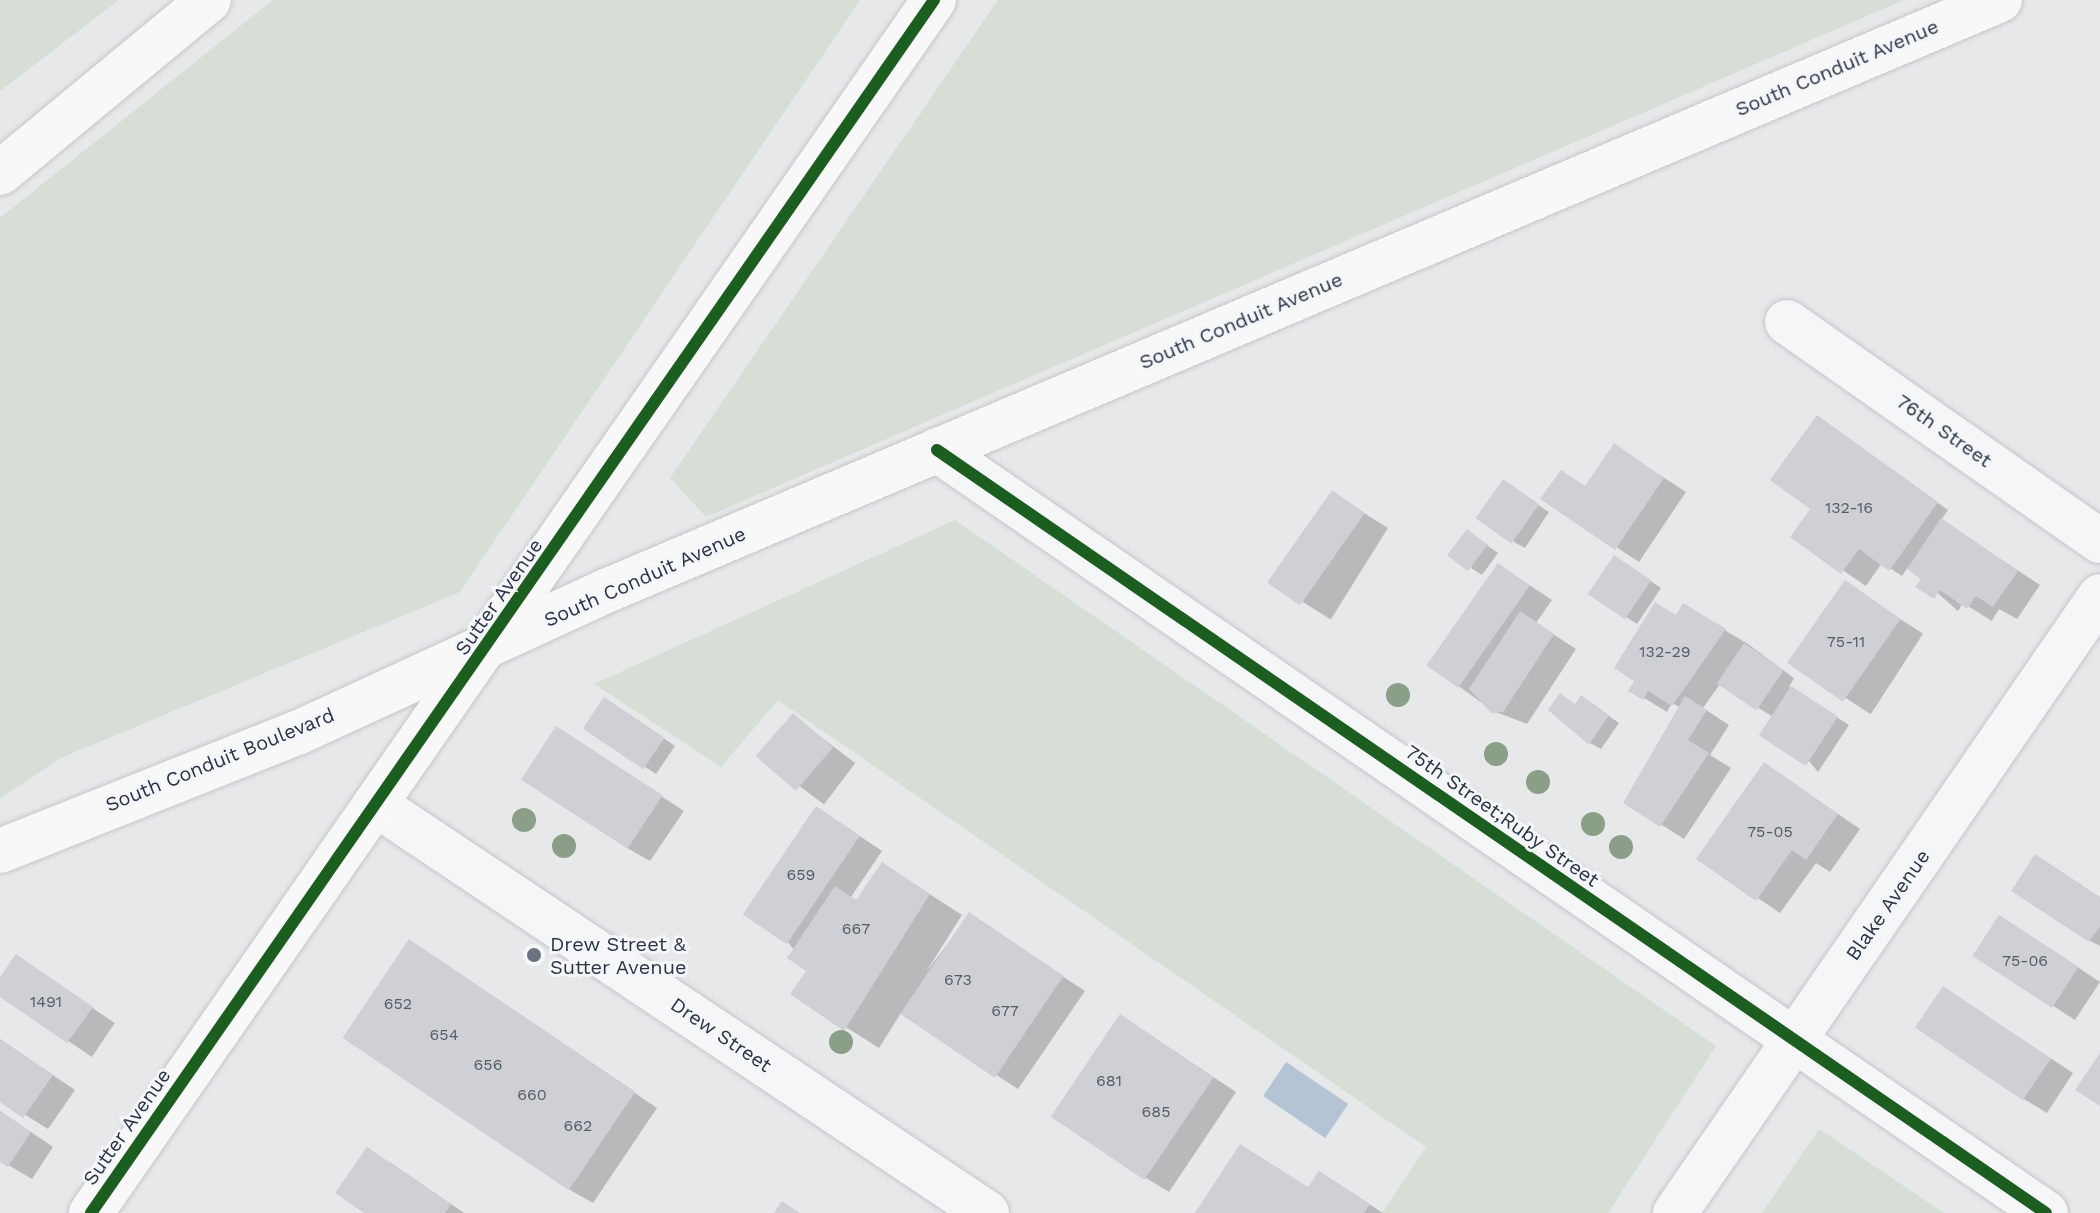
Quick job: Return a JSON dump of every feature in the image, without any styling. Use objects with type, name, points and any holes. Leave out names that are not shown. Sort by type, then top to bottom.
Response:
[{"type":"main road","points":[[0,173],[209,0]]},
{"type":"main road","name":"Sutter Avenue","points":[[91,1213],[375,804],[486,652],[934,0]]},
{"type":"main road","name":"South Conduit Avenue","points":[[486,652],[606,591],[2000,0]]},
{"type":"main road","name":"South Conduit Boulevard","points":[[0,851],[486,652]]},
{"type":"street","name":"76th Street","points":[[1787,322],[2100,541]]},
{"type":"street","name":"75th Street;Ruby Street","points":[[937,450],[2046,1213]]},
{"type":"street","name":"Blake Avenue","points":[[1675,1213],[2100,596]]},
{"type":"street","name":"Drew Street","points":[[375,804],[987,1213]]},
{"type":"shaded area","points":[[0,0],[119,0],[0,91]]},
{"type":"shaded area","points":[[273,0],[860,0],[460,592],[63,757],[0,798],[0,218]]},
{"type":"shaded area","points":[[998,0],[1904,0],[706,517],[670,478]]},
{"type":"shaded area","points":[[955,520],[1716,1046],[1608,1213],[1382,1213],[1426,1147],[778,700],[721,767],[594,684]]},
{"type":"shaded area","points":[[1819,1129],[1944,1213],[1762,1213]]},
{"type":"water","points":[[1286,1062],[1348,1104],[1325,1138],[1263,1096]]},
{"type":"building","points":[[1817,415],[1938,502],[1889,571],[1859,549],[1841,574],[1790,537],[1810,509],[1770,480]]},
{"type":"building","points":[[1614,443],[1664,478],[1615,550],[1540,499],[1561,470],[1585,486]]},
{"type":"building","points":[[1503,479],[1539,504],[1512,544],[1475,518]]},
{"type":"building","points":[[1332,490],[1365,513],[1300,606],[1267,583]]},
{"type":"building","points":[[1941,518],[2018,571],[1993,607],[1976,596],[1967,609],[1940,590],[1934,599],[1915,587],[1921,579],[1907,569]]},
{"type":"building","points":[[1467,529],[1488,545],[1468,571],[1447,555]]},
{"type":"building","points":[[1614,555],[1651,580],[1625,619],[1588,594]]},
{"type":"building","points":[[1498,563],[1530,585],[1458,688],[1426,665]]},
{"type":"building","points":[[1845,580],[1901,619],[1843,702],[1787,663]]},
{"type":"building","points":[[1655,602],[1676,615],[1683,603],[1726,629],[1672,706],[1648,691],[1643,700],[1628,691],[1634,681],[1614,668]]},
{"type":"building","points":[[1520,611],[1554,634],[1503,712],[1491,713],[1469,689]]},
{"type":"building","points":[[1744,643],[1784,670],[1756,710],[1717,684]]},
{"type":"building","points":[[1791,686],[1838,716],[1806,766],[1759,735]]},
{"type":"building","points":[[1560,693],[1575,704],[1581,695],[1609,715],[1589,745],[1548,710]]},
{"type":"building","points":[[1685,696],[1707,710],[1688,740],[1709,753],[1660,827],[1623,803]]},
{"type":"building","points":[[604,697],[665,738],[643,769],[583,729]]},
{"type":"building","points":[[793,713],[833,748],[796,791],[756,756]]},
{"type":"building","points":[[556,726],[663,795],[628,849],[521,780]]},
{"type":"building","points":[[1764,762],[1838,814],[1806,860],[1792,850],[1756,901],[1696,859]]},
{"type":"building","points":[[816,806],[860,836],[787,944],[743,915]]},
{"type":"building","points":[[2035,854],[2100,897],[2100,926],[2089,942],[2011,891]]},
{"type":"building","points":[[882,862],[930,894],[844,1031],[790,994],[806,971],[787,958],[835,886],[856,900]]},
{"type":"building","points":[[969,912],[1064,976],[995,1078],[900,1014]]},
{"type":"building","points":[[1999,915],[2079,967],[2052,1008],[1972,956]]},
{"type":"building","points":[[409,939],[635,1092],[569,1190],[342,1038]]},
{"type":"building","points":[[16,954],[93,1007],[67,1043],[0,997],[0,977]]},
{"type":"building","points":[[1943,986],[2051,1059],[2023,1100],[1915,1027]]},
{"type":"building","points":[[1120,1014],[1214,1077],[1144,1180],[1051,1117]]},
{"type":"building","points":[[0,1039],[53,1075],[23,1118],[0,1102]]},
{"type":"building","points":[[2100,1053],[2100,1106],[2075,1090]]},
{"type":"building","points":[[0,1111],[31,1132],[8,1167],[0,1162]]},
{"type":"building","points":[[1240,1144],[1308,1187],[1319,1171],[1370,1204],[1364,1213],[1195,1213]]},
{"type":"building","points":[[367,1147],[451,1204],[445,1213],[364,1213],[335,1193]]},
{"type":"building","points":[[782,1201],[800,1213],[774,1213]]},
{"type":"cycle path","points":[[91,1213],[934,0]]},
{"type":"cycle path","points":[[937,450],[2046,1213]]},
{"type":"place","name":"Drew Street & Sutter Avenue","points":[[534,955]]}]
